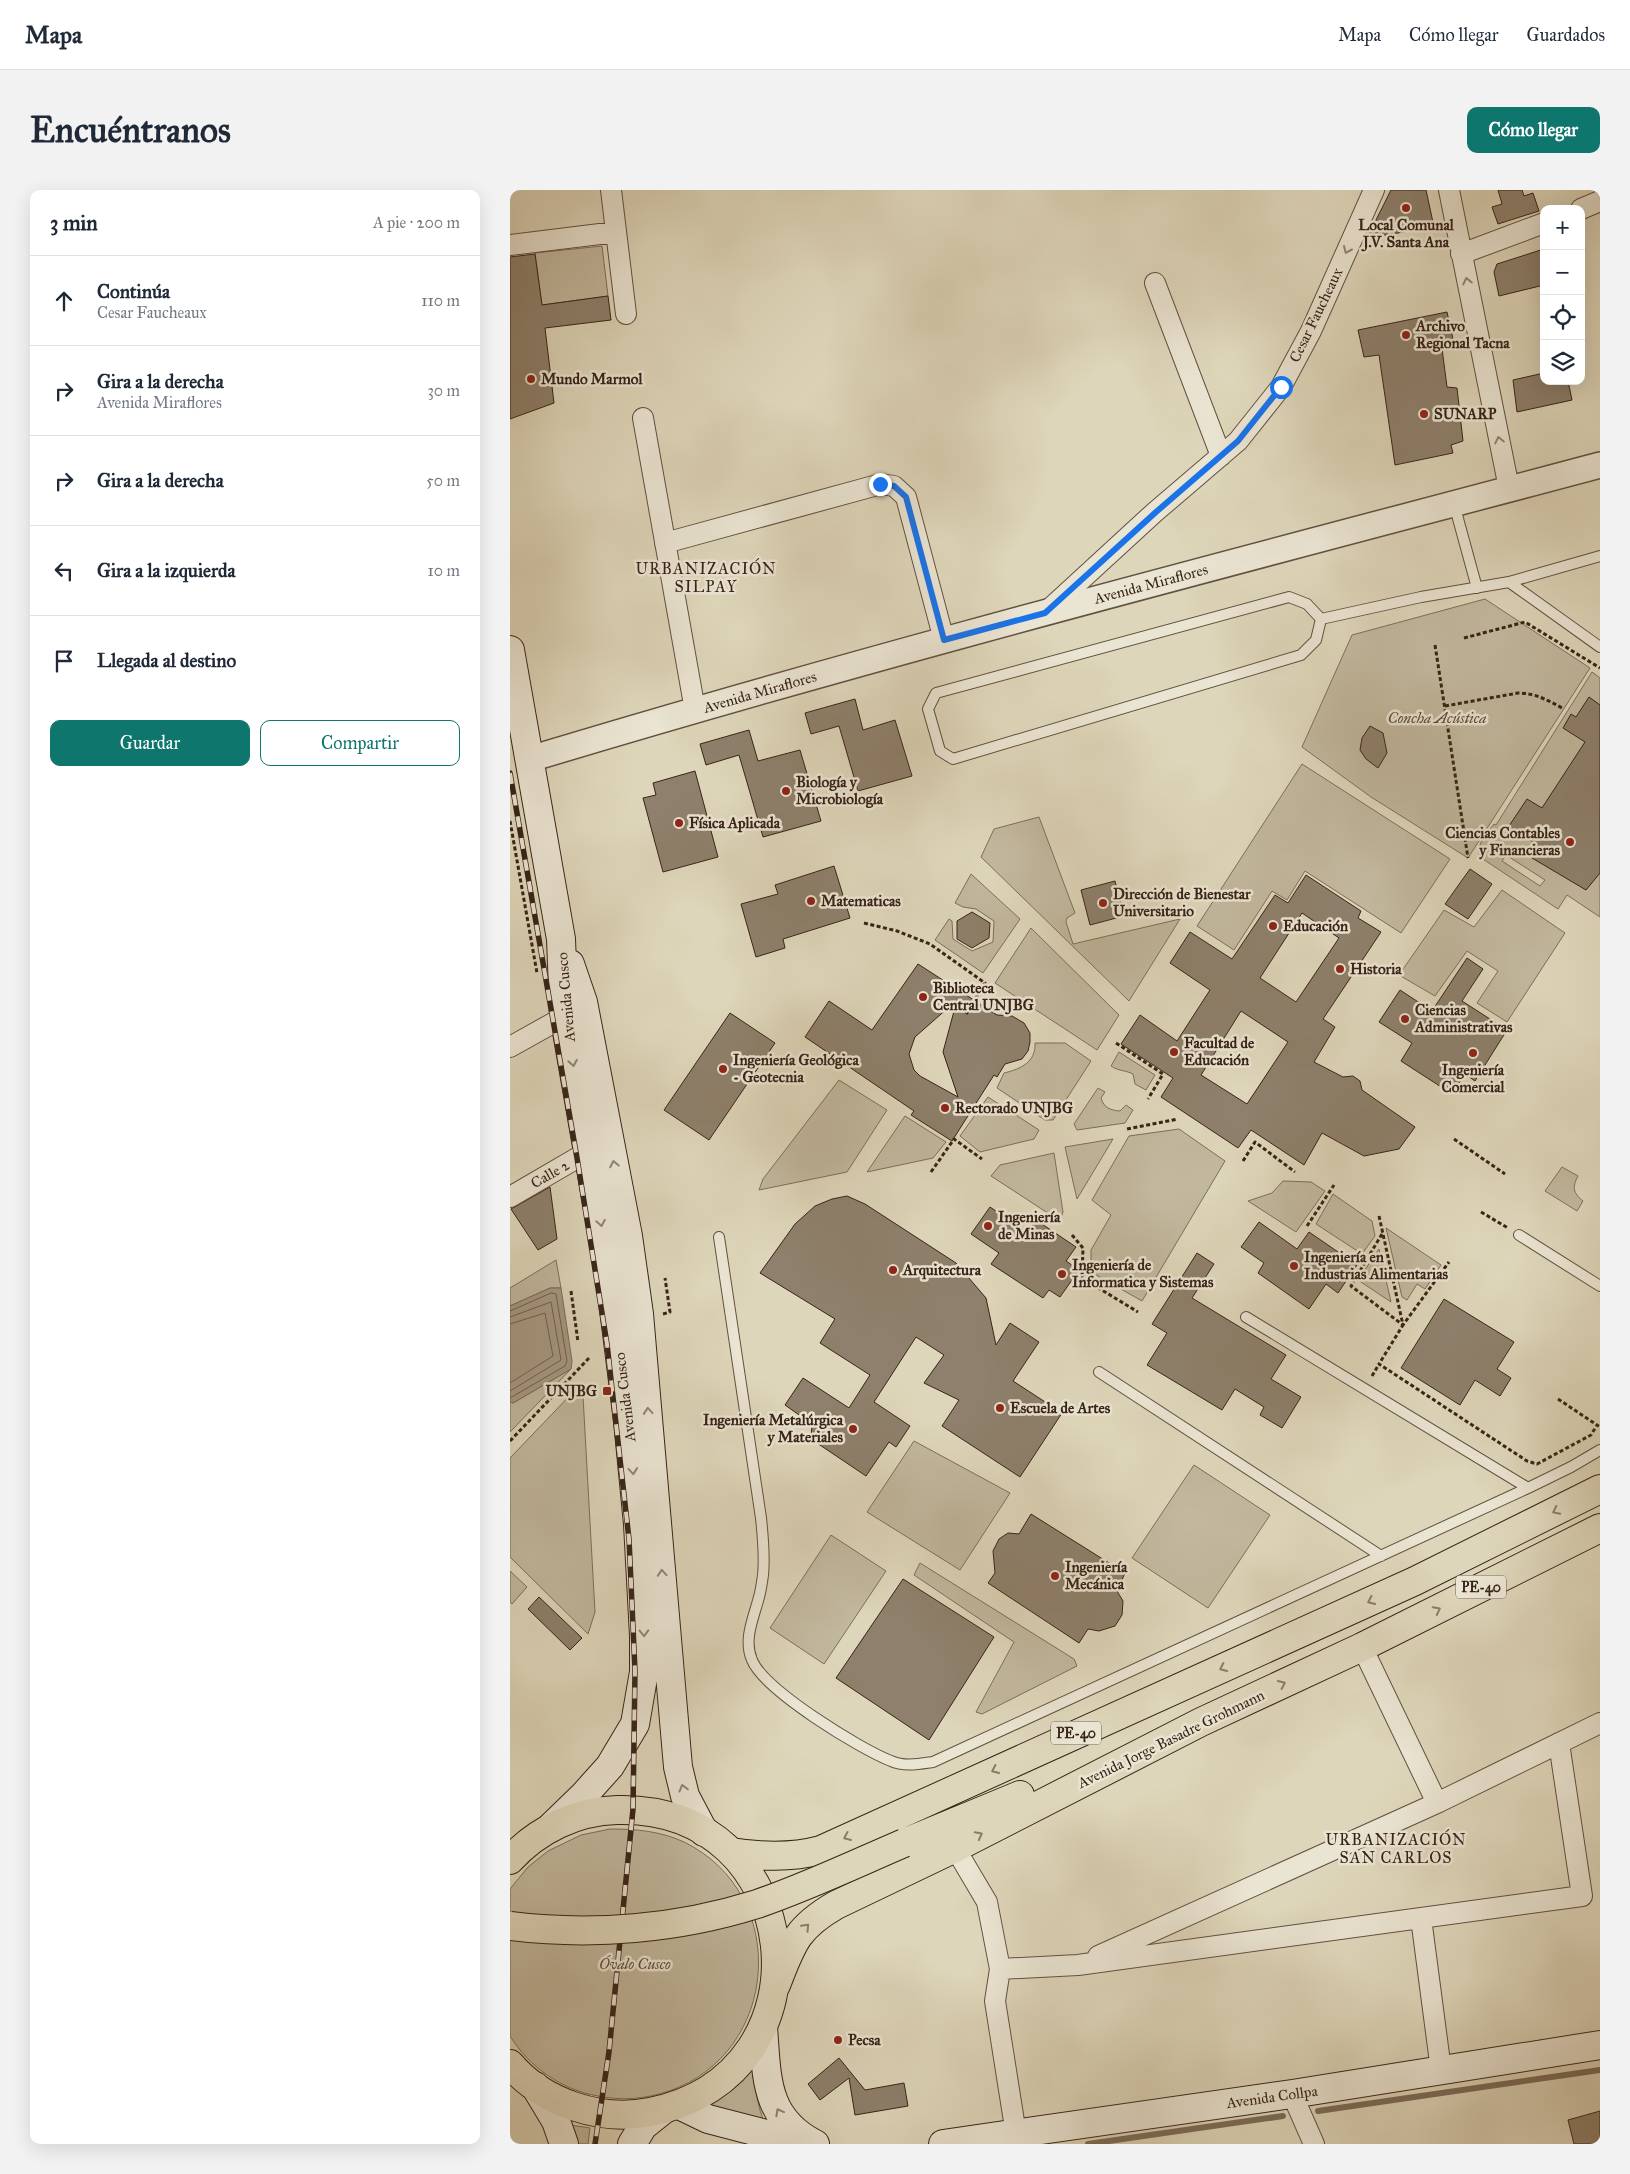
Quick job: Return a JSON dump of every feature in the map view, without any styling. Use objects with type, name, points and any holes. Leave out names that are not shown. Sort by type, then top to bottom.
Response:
[{"type":"highway","name":"PE-40","points":[[731,1852],[781,1856],[800,1855],[821,1850],[1026,1755],[1173,1691],[1415,1581],[1600,1489]]},
{"type":"highway","name":"Avenida Jorge Basadre Grohmann","points":[[776,1985],[794,1942],[803,1928],[818,1915],[1201,1722],[1362,1647],[1600,1528]]},
{"type":"highway","points":[[904,1843],[1173,1691]]},
{"type":"highway","points":[[510,1926],[568,1930],[605,1930],[653,1926],[719,1914],[792,1891],[904,1843],[1201,1722]]},
{"type":"highway","points":[[510,1847],[581,1815],[606,1810],[633,1809],[658,1813],[682,1820],[704,1832],[731,1852],[750,1874],[764,1900],[773,1927],[778,1956],[776,1985],[771,2006],[752,2047],[720,2081],[701,2094],[671,2107],[628,2115],[600,2113],[577,2108],[555,2099],[535,2086],[510,2064]]},
{"type":"highway","points":[[510,1860],[519,1850],[546,1830]]},
{"type":"main road","name":"Avenida Cusco","points":[[510,650],[574,1009],[628,1236],[639,1314],[678,1767],[685,1796],[704,1832]]},
{"type":"main road","name":"Avenida Cusco","points":[[546,1830],[584,1795],[610,1766],[635,1724],[644,1672],[638,1524],[628,1421],[610,1277],[588,1149],[574,1009]]},
{"type":"main road","points":[[763,2026],[766,2070],[776,2109],[786,2124],[802,2137],[815,2144]]},
{"type":"main road","name":"Avenida Collpa","points":[[943,2144],[1017,2139],[1600,2045]]},
{"type":"main road","points":[[535,2086],[556,2121],[564,2144]]},
{"type":"main road","points":[[632,2144],[643,2126],[671,2107],[708,2119],[804,2144]]},
{"type":"street","points":[[611,190],[626,314]]},
{"type":"street","name":"Cesar Faucheaux","points":[[1045,613],[1238,441],[1281,387],[1311,331],[1374,190]]},
{"type":"street","points":[[1449,190],[1509,488]]},
{"type":"street","points":[[1585,208],[1600,202]]},
{"type":"street","points":[[1461,254],[1540,224]]},
{"type":"street","points":[[510,245],[616,232]]},
{"type":"street","points":[[1155,283],[1221,456]]},
{"type":"street","points":[[643,418],[695,710]]},
{"type":"street","name":"Avenida Miraflores","points":[[530,759],[695,710],[944,640],[1454,502],[1600,465]]},
{"type":"street","points":[[665,543],[880,484],[894,486],[906,497],[944,640]]},
{"type":"street","points":[[510,1047],[574,1009]]},
{"type":"street","name":"Calle 2","points":[[510,1197],[578,1158],[588,1149]]},
{"type":"street","points":[[1362,1647],[1436,1803]]},
{"type":"street","points":[[1078,1965],[1436,1803],[1600,1723]]},
{"type":"street","points":[[1000,1969],[1078,1965],[1582,1896],[1559,1743]]},
{"type":"street","points":[[954,1848],[987,1902],[1000,1969],[995,2001],[1017,2139]]},
{"type":"street","points":[[1421,1918],[1440,2070]]},
{"type":"street","points":[[1292,2094],[1314,2144]]},
{"type":"lane","points":[[1454,502],[1477,588]]},
{"type":"lane","points":[[1322,619],[1421,597],[1508,582],[1600,556]]},
{"type":"lane","points":[[1508,582],[1600,647]]},
{"type":"lane","points":[[1289,597],[1307,604],[1322,619],[1316,640],[1301,655],[953,759],[940,750],[928,709],[936,693],[1289,597]]},
{"type":"lane","points":[[1519,1235],[1600,1286]]},
{"type":"lane","points":[[719,1237],[763,1542],[760,1596],[752,1619],[748,1640],[752,1660],[766,1681],[787,1698],[853,1742],[893,1762],[915,1765],[933,1762],[1528,1488],[1600,1450]]},
{"type":"lane","points":[[1246,1317],[1528,1488]]},
{"type":"lane","points":[[1099,1372],[1381,1556]]},
{"type":"path","points":[[1464,638],[1525,622],[1600,668]]},
{"type":"path","points":[[1435,645],[1468,858]]},
{"type":"path","points":[[1445,706],[1518,693],[1528,693],[1542,697],[1564,709]]},
{"type":"path","points":[[510,821],[537,978]]},
{"type":"path","points":[[864,923],[906,934],[930,944],[985,983],[965,1016]]},
{"type":"path","points":[[1116,1043],[1163,1074],[1148,1099]]},
{"type":"path","points":[[1127,1129],[1178,1119]]},
{"type":"path","points":[[931,1172],[954,1139],[982,1159]]},
{"type":"path","points":[[1454,1139],[1505,1174]]},
{"type":"path","points":[[1242,1161],[1255,1142],[1295,1172]]},
{"type":"path","points":[[1307,1226],[1334,1184]]},
{"type":"path","points":[[1481,1212],[1519,1235]]},
{"type":"path","points":[[1378,1216],[1403,1325]]},
{"type":"path","points":[[1382,1233],[1351,1286],[1403,1325]]},
{"type":"path","points":[[1072,1235],[1083,1248],[1082,1278],[1138,1312]]},
{"type":"path","points":[[1449,1262],[1403,1325],[1379,1364],[1526,1461],[1537,1464],[1590,1435],[1599,1426],[1558,1399]]},
{"type":"path","points":[[661,1314],[670,1312],[665,1278]]},
{"type":"path","points":[[571,1291],[578,1342]]},
{"type":"path","points":[[510,1442],[590,1357]]},
{"type":"green space","points":[[602,246],[608,296],[542,305],[535,253]]},
{"type":"green space","name":"Concha Acústica","points":[[1485,599],[1590,668],[1468,858],[1371,797],[1302,747],[1352,635]]},
{"type":"green space","points":[[1592,672],[1600,678],[1600,917],[1567,895],[1558,909],[1480,857],[1480,844],[1494,824],[1496,825]],"holes":[[[1506,855],[1545,880],[1540,886],[1502,861]]]},
{"type":"green space","points":[[1302,764],[1450,859],[1401,933],[1305,871],[1287,900],[1272,891],[1234,950],[1197,926]]},
{"type":"green space","points":[[1039,817],[1075,913],[1067,918],[1066,922],[1073,944],[1180,919],[1129,1001],[981,857],[994,829]]},
{"type":"green space","points":[[971,874],[1020,919],[983,973],[935,940],[949,919],[952,921],[953,939],[972,951],[993,942],[994,921],[976,909],[963,907],[955,903]]},
{"type":"green space","points":[[1502,890],[1565,933],[1507,1022],[1477,1003],[1498,971],[1467,951],[1435,996],[1399,975],[1444,910],[1474,927]]},
{"type":"green space","points":[[1031,928],[1119,1015],[1097,1050],[995,983]]},
{"type":"green space","points":[[1035,1043],[1065,1043],[1091,1061],[1053,1120],[1045,1120],[997,1088],[1004,1073],[1022,1067],[1030,1060],[1035,1050]]},
{"type":"green space","points":[[1119,1052],[1155,1075],[1146,1090],[1135,1084],[1133,1074],[1111,1066]]},
{"type":"green space","points":[[839,1080],[887,1110],[847,1172],[759,1190],[763,1179]]},
{"type":"green space","points":[[1098,1088],[1105,1092],[1101,1098],[1108,1108],[1120,1111],[1126,1105],[1133,1110],[1125,1123],[1077,1130],[1074,1124]]},
{"type":"green space","points":[[988,1097],[1039,1130],[1034,1139],[980,1152],[960,1136]]},
{"type":"green space","points":[[905,1116],[946,1142],[933,1158],[867,1172]]},
{"type":"green space","points":[[1179,1129],[1225,1161],[1142,1301],[1091,1272],[1091,1250],[1111,1215],[1092,1200],[1129,1136]]},
{"type":"green space","points":[[1113,1139],[1077,1199],[1065,1147]]},
{"type":"green space","points":[[1054,1153],[1063,1212],[1060,1221],[991,1176],[1000,1165]]},
{"type":"green space","points":[[1562,1167],[1578,1176],[1574,1190],[1583,1201],[1577,1211],[1545,1191]]},
{"type":"green space","points":[[1283,1181],[1311,1182],[1325,1191],[1296,1232],[1248,1201],[1272,1193]]},
{"type":"green space","points":[[1333,1194],[1372,1221],[1375,1236],[1362,1254],[1316,1224]]},
{"type":"green space","points":[[1386,1228],[1441,1265],[1425,1289],[1417,1284],[1407,1300],[1402,1297]]},
{"type":"green space","points":[[1379,1249],[1391,1302],[1358,1280]]},
{"type":"green space","points":[[556,1260],[561,1288],[550,1288],[510,1306],[510,1288]]},
{"type":"green space","points":[[571,1369],[510,1432],[510,1402],[513,1403]]},
{"type":"green space","points":[[577,1388],[583,1396],[595,1612],[588,1634],[510,1557],[510,1458]]},
{"type":"green space","points":[[914,1441],[1010,1493],[960,1570],[867,1512]]},
{"type":"green space","points":[[1194,1465],[1270,1515],[1208,1608],[1132,1558]]},
{"type":"green space","points":[[831,1535],[886,1571],[824,1664],[770,1628]]},
{"type":"green space","points":[[920,1563],[1074,1659],[1077,1666],[982,1714],[976,1712],[1014,1642],[914,1575]]},
{"type":"green space","points":[[510,1571],[527,1587],[512,1604],[510,1602]]},
{"type":"green space","name":"Óvalo Cusco","points":[[610,1829],[648,1831],[675,1838],[719,1866],[742,1898],[756,1934],[758,1972],[751,2009],[733,2043],[706,2072],[669,2091],[651,2096],[616,2098],[598,2096],[559,2083],[527,2058],[510,2036],[510,1889],[528,1867],[548,1851],[581,1835]]},
{"type":"green space","points":[[754,2067],[760,2112],[766,2126],[705,2108],[715,2102]]},
{"type":"green space","points":[[571,2125],[590,2128],[588,2144],[577,2144]]},
{"type":"water","points":[[550,1288],[561,1288],[572,1361],[571,1369],[513,1403],[510,1402],[510,1306]]},
{"type":"building","name":"Local Comunal J.V. Santa Ana","points":[[1391,190],[1426,190],[1434,227],[1367,238]]},
{"type":"building","points":[[1498,190],[1522,190],[1524,196],[1533,193],[1539,211],[1498,224],[1492,207],[1502,204]]},
{"type":"building","points":[[1540,250],[1540,286],[1499,296],[1494,272],[1497,264]]},
{"type":"building","points":[[535,254],[542,305],[608,296],[611,320],[545,328],[554,403],[510,419],[510,257]]},
{"type":"building","name":"SUNARP","points":[[1447,312],[1453,339],[1441,341],[1447,387],[1457,388],[1463,441],[1451,445],[1453,453],[1395,465],[1379,355],[1364,357],[1358,330]]},
{"type":"building","points":[[1540,374],[1540,385],[1569,385],[1572,400],[1517,412],[1513,380]]},
{"type":"building","points":[[1589,697],[1600,705],[1600,873],[1586,890],[1532,858],[1539,846],[1509,826],[1527,799],[1542,808],[1585,742],[1563,728],[1571,714],[1576,717]]},
{"type":"building","points":[[855,699],[863,730],[895,720],[912,776],[858,791],[839,726],[811,734],[805,713]]},
{"type":"building","points":[[1370,726],[1383,733],[1387,753],[1378,768],[1366,759],[1360,750],[1362,738]]},
{"type":"building","points":[[749,730],[758,761],[800,750],[821,821],[763,837],[739,755],[706,765],[700,744]]},
{"type":"building","points":[[695,771],[718,857],[663,872],[643,798],[656,795],[653,783]]},
{"type":"building","points":[[834,866],[850,918],[783,939],[785,948],[756,957],[741,904],[778,894],[775,885]]},
{"type":"building","points":[[1470,869],[1492,884],[1468,919],[1445,904]]},
{"type":"building","points":[[1306,875],[1361,911],[1358,918],[1381,932],[1323,1019],[1335,1027],[1314,1062],[1343,1077],[1353,1076],[1360,1081],[1362,1090],[1415,1127],[1399,1149],[1364,1156],[1322,1133],[1304,1165],[1251,1130],[1238,1148],[1161,1097],[1173,1078],[1121,1044],[1140,1015],[1177,1041],[1210,990],[1170,963],[1190,932],[1232,959],[1275,895],[1288,903]],"holes":[[[1302,913],[1339,938],[1296,1002],[1260,978]],[[1241,1011],[1288,1042],[1247,1104],[1201,1075]]]},
{"type":"building","points":[[1115,881],[1124,916],[1090,925],[1081,890]]},
{"type":"building","points":[[972,912],[990,923],[989,938],[972,948],[957,939],[957,921]]},
{"type":"building","points":[[1467,958],[1483,969],[1462,1001],[1507,1030],[1475,1081],[1465,1074],[1452,1094],[1401,1061],[1412,1043],[1379,1022],[1400,990],[1432,1011]]},
{"type":"building","points":[[918,964],[997,1015],[1012,1016],[1024,1023],[1030,1033],[1030,1042],[1028,1051],[1022,1059],[1005,1064],[997,1077],[994,1075],[952,1141],[911,1115],[914,1111],[805,1037],[829,1001],[872,1030]],"holes":[[[957,1000],[943,1052],[958,1097],[920,1076],[914,1070],[909,1054],[915,1037]]]},
{"type":"building","points":[[730,1013],[775,1043],[709,1140],[664,1110]]},
{"type":"building","points":[[550,1187],[557,1239],[538,1250],[511,1209]]},
{"type":"building","points":[[847,1196],[865,1204],[956,1263],[986,1298],[996,1345],[1010,1323],[1039,1342],[1013,1381],[1062,1413],[1020,1477],[942,1426],[959,1400],[924,1383],[944,1355],[916,1337],[874,1402],[910,1426],[896,1447],[889,1442],[866,1476],[811,1439],[812,1424],[785,1405],[803,1378],[849,1408],[870,1375],[820,1343],[835,1319],[760,1273],[795,1224],[815,1206],[832,1199]]},
{"type":"building","points":[[990,1207],[1028,1233],[1036,1220],[1076,1247],[1066,1261],[1079,1270],[1060,1297],[1049,1290],[1043,1298],[991,1264],[999,1253],[971,1234]]},
{"type":"building","points":[[1259,1222],[1297,1249],[1309,1232],[1357,1265],[1338,1293],[1326,1284],[1309,1309],[1258,1273],[1264,1263],[1241,1247]]},
{"type":"building","points":[[1197,1253],[1214,1264],[1192,1298],[1286,1355],[1271,1379],[1301,1397],[1282,1428],[1260,1415],[1264,1407],[1235,1389],[1222,1410],[1147,1365],[1167,1333],[1152,1324]]},
{"type":"building","points":[[1444,1299],[1514,1342],[1497,1369],[1511,1378],[1500,1396],[1475,1380],[1460,1405],[1401,1368]]},
{"type":"building","points":[[1031,1514],[1125,1573],[1117,1591],[1123,1601],[1122,1615],[1115,1626],[1099,1631],[1088,1629],[1079,1643],[988,1583],[995,1573],[993,1551],[999,1539],[1008,1533],[1019,1534]]},
{"type":"building","points":[[903,1579],[994,1637],[929,1740],[836,1678]]},
{"type":"building","points":[[539,1597],[582,1638],[570,1650],[528,1609]]},
{"type":"building","points":[[839,2058],[865,2090],[904,2083],[908,2106],[855,2115],[849,2078],[820,2100],[808,2084]]},
{"type":"building","points":[[1600,2111],[1600,2144],[1574,2144],[1568,2120]]},
{"type":"waterway","points":[[1318,2111],[1600,2070]]},
{"type":"waterway","points":[[1088,2144],[1283,2116]]},
{"type":"railway","points":[[510,773],[577,1158],[607,1344],[629,1539],[635,1671],[633,1809],[609,2052],[595,2144]]},
{"type":"place","name":"Local Comunal J.V. Santa Ana","points":[[1406,208]]},
{"type":"place","name":"Archivo Regional Tacna","points":[[1406,335]]},
{"type":"place","name":"Mundo Marmol","points":[[531,379]]},
{"type":"place","name":"SUNARP","points":[[1424,414]]},
{"type":"place","name":"Biología y Microbiología","points":[[786,791]]},
{"type":"place","name":"Física Aplicada","points":[[679,823]]},
{"type":"place","name":"Ciencias Contables y Financieras","points":[[1570,842]]},
{"type":"place","name":"Matematicas","points":[[811,901]]},
{"type":"place","name":"Dirección de Bienestar Universitario","points":[[1103,903]]},
{"type":"place","name":"Educación","points":[[1273,926]]},
{"type":"place","name":"Historia","points":[[1340,969]]},
{"type":"place","name":"Biblioteca Central UNJBG","points":[[923,997]]},
{"type":"place","name":"Ciencias Administrativas","points":[[1405,1019]]},
{"type":"place","name":"Facultad de Educación","points":[[1174,1052]]},
{"type":"place","name":"Ingeniería Comercial","points":[[1473,1053]]},
{"type":"place","name":"Ingeniería Geológica - Geotecnia","points":[[723,1069]]},
{"type":"place","name":"Rectorado UNJBG","points":[[945,1108]]},
{"type":"place","name":"Ingeniería de Minas","points":[[988,1226]]},
{"type":"place","name":"Ingeniería en Industrias Alimentarias","points":[[1294,1266]]},
{"type":"place","name":"Arquitectura","points":[[893,1270]]},
{"type":"place","name":"Ingeniería de Informatica y Sistemas","points":[[1062,1274]]},
{"type":"place","name":"UNJBG","points":[[607,1391]]},
{"type":"place","name":"Escuela de Artes","points":[[1000,1408]]},
{"type":"place","name":"Ingeniería Metalúrgica y Materiales","points":[[853,1429]]},
{"type":"place","name":"Ingeniería Mecánica","points":[[1055,1576]]},
{"type":"place","name":"Pecsa","points":[[838,2040]]},
{"type":"district","name":"URBANIZACIÓN SILPAY","points":[[706,577]]},
{"type":"district","name":"URBANIZACIÓN SAN CARLOS","points":[[1396,1848]]},
{"type":"route","points":[[880,484],[894,486],[906,497],[944,640],[1045,613],[1156,512],[1238,441],[1281,387]]}]
